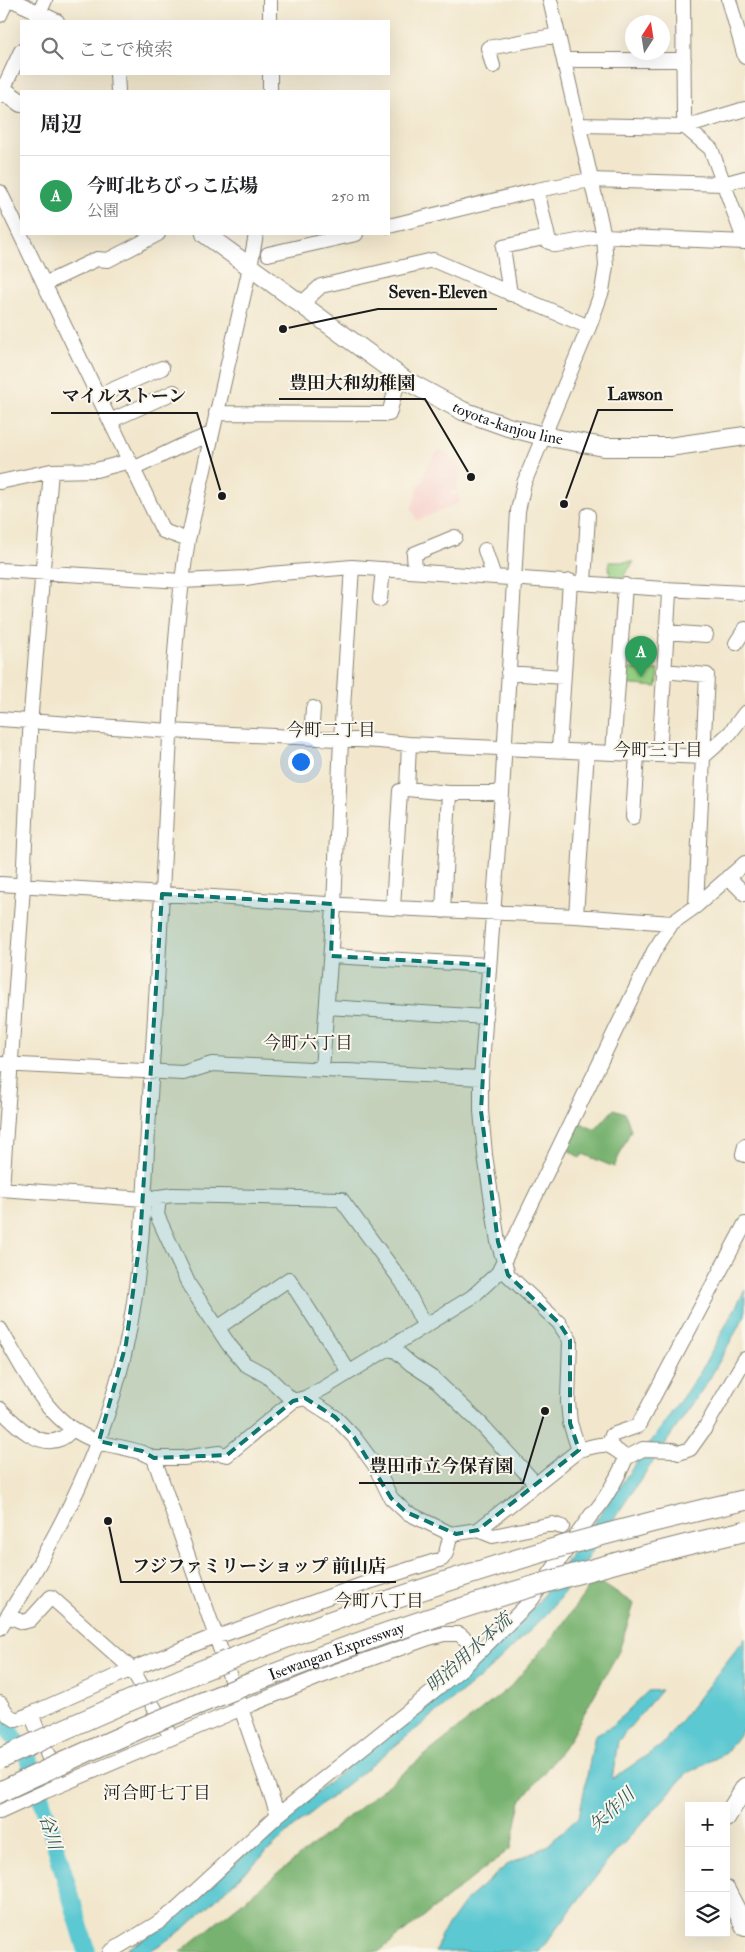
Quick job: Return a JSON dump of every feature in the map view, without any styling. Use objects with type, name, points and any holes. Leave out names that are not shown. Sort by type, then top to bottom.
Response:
[{"type":"highway","name":"Isewangan Expressway","points":[[0,1759],[191,1675],[372,1606],[453,1578],[617,1531],[745,1500]]},
{"type":"highway","name":"Isewangan Expressway","points":[[0,1792],[183,1710],[246,1684],[386,1632],[538,1584],[633,1558],[745,1531]]},
{"type":"main road","points":[[1,91],[20,102]]},
{"type":"main road","name":"toyota-kanjou line","points":[[206,235],[405,380],[463,411],[508,427],[543,436],[604,447],[669,448],[745,436]]},
{"type":"main road","points":[[730,1811],[745,1787]]},
{"type":"main road","points":[[727,1892],[745,1927]]},
{"type":"street","points":[[0,15],[7,0]]},
{"type":"street","points":[[12,0],[40,11],[55,20]]},
{"type":"street","points":[[270,0],[270,20]]},
{"type":"street","points":[[550,0],[604,236],[606,266],[602,291],[589,327],[524,483],[518,511],[481,1111],[485,1156],[498,1242],[508,1275],[559,1323],[570,1340],[568,1402],[570,1423],[579,1450]]},
{"type":"street","points":[[510,294],[503,247],[543,238],[556,245],[604,236],[745,242],[711,149],[692,135],[685,127],[682,0]]},
{"type":"street","points":[[729,0],[745,57]]},
{"type":"street","points":[[493,66],[488,48],[558,35]]},
{"type":"street","points":[[1,91],[20,53]]},
{"type":"street","points":[[565,60],[684,60]]},
{"type":"street","points":[[117,75],[118,90]]},
{"type":"street","points":[[270,75],[270,90]]},
{"type":"street","points":[[579,125],[685,127],[745,110]]},
{"type":"street","points":[[390,226],[537,190],[590,180],[723,184],[745,178]]},
{"type":"street","points":[[537,190],[549,242]]},
{"type":"street","points":[[0,192],[20,234]]},
{"type":"street","points":[[21,235],[163,531],[188,540]]},
{"type":"street","points":[[44,284],[97,259],[108,260],[156,235]]},
{"type":"street","points":[[0,1628],[51,1544],[68,1512],[99,1442],[119,1376],[128,1338],[137,1278],[144,1199],[170,731],[182,581],[188,540],[256,235]]},
{"type":"street","points":[[268,254],[352,235]]},
{"type":"street","points":[[301,304],[321,286],[433,260],[589,327]]},
{"type":"street","points":[[98,396],[162,368]]},
{"type":"street","points":[[216,413],[390,414],[396,388],[405,380]]},
{"type":"street","points":[[110,421],[174,392]]},
{"type":"street","points":[[0,482],[51,471],[96,470],[132,465],[212,434]]},
{"type":"street","points":[[51,471],[32,721],[23,886],[5,1064],[1,1189],[144,1199],[173,1196],[341,1199],[403,1284],[424,1325]]},
{"type":"street","points":[[584,582],[588,515]]},
{"type":"street","points":[[415,571],[414,554],[456,536]]},
{"type":"street","points":[[485,550],[494,577]]},
{"type":"street","points":[[0,570],[182,581],[246,578],[270,574],[352,567],[745,593]]},
{"type":"street","points":[[322,1069],[331,956],[341,739],[352,567]]},
{"type":"street","points":[[380,599],[383,569]]},
{"type":"street","points":[[559,750],[570,581]]},
{"type":"street","points":[[614,753],[624,585]]},
{"type":"street","points":[[659,755],[669,594],[664,589]]},
{"type":"street","points":[[736,643],[745,629]]},
{"type":"street","points":[[666,632],[706,635]]},
{"type":"street","points":[[664,671],[706,675],[696,906]]},
{"type":"street","points":[[508,673],[563,676]]},
{"type":"street","points":[[311,738],[312,708]]},
{"type":"street","points":[[0,719],[170,731],[409,744],[703,757],[730,733],[745,713]]},
{"type":"street","points":[[407,789],[409,744]]},
{"type":"street","points":[[576,916],[587,751]]},
{"type":"street","points":[[633,817],[637,754]]},
{"type":"street","points":[[393,908],[400,792],[407,789],[449,793],[502,793]]},
{"type":"street","points":[[443,910],[449,793]]},
{"type":"street","points":[[0,1328],[49,1409],[72,1429],[99,1442],[142,1451],[154,1458],[227,1455],[299,1399],[349,1372],[472,1297],[498,1273],[650,959],[672,923],[696,906],[745,863]]},
{"type":"street","points":[[728,878],[745,894]]},
{"type":"street","points":[[0,884],[672,923]]},
{"type":"street","points":[[331,956],[490,965]]},
{"type":"street","points":[[327,1007],[486,1017]]},
{"type":"street","points":[[5,1064],[183,1072],[212,1064],[482,1078]]},
{"type":"street","points":[[745,1146],[743,1154],[745,1155]]},
{"type":"street","points":[[159,1198],[157,1215],[189,1285],[229,1345],[245,1364],[267,1376],[299,1399],[335,1417],[354,1437],[374,1464],[391,1498],[406,1512],[451,1534],[478,1530],[579,1450],[609,1444],[626,1458]]},
{"type":"street","points":[[609,1444],[612,1435],[638,1426],[745,1224]]},
{"type":"street","points":[[218,1327],[289,1279],[349,1372]]},
{"type":"street","points":[[388,1349],[396,1351],[411,1364],[434,1379],[480,1423],[536,1484]]},
{"type":"street","points":[[110,1952],[173,1912],[278,1815],[465,1666],[530,1602],[591,1515],[597,1510],[620,1473],[626,1458],[643,1449],[673,1450],[679,1453],[690,1449],[705,1428],[745,1359]]},
{"type":"street","points":[[0,1409],[15,1424],[40,1440],[58,1440],[72,1429]]},
{"type":"street","points":[[154,1458],[278,1815]]},
{"type":"street","points":[[478,1530],[493,1536],[552,1524],[562,1527]]},
{"type":"street","points":[[0,1703],[8,1715],[16,1720],[132,1669],[215,1636],[372,1581],[442,1559],[446,1553],[451,1534]]},
{"type":"street","points":[[8,1616],[23,1622],[30,1620],[51,1597],[132,1669],[171,1737]]},
{"type":"street","points":[[0,1812],[171,1737],[318,1677],[444,1634],[459,1634],[480,1651]]},
{"type":"street","points":[[31,1714],[60,1785]]},
{"type":"highlighted area","points":[[162,894],[333,904],[331,956],[489,965],[481,1111],[498,1242],[508,1275],[559,1323],[570,1340],[570,1423],[579,1450],[478,1530],[456,1534],[406,1512],[391,1498],[354,1437],[335,1417],[305,1398],[293,1401],[227,1455],[154,1458],[142,1451],[99,1441],[126,1344],[140,1240]]},
{"type":"shaded area","points":[[439,450],[452,456],[451,459],[464,466],[456,492],[450,491],[451,495],[459,495],[460,503],[416,521],[411,510],[428,464],[431,464]]},
{"type":"green space","points":[[609,562],[634,562],[619,582],[610,581]]},
{"type":"green space","points":[[624,669],[659,670],[657,687],[623,684]]},
{"type":"green space","points":[[614,1109],[625,1113],[631,1130],[614,1167],[583,1154],[580,1158],[563,1146],[577,1121],[595,1130]]},
{"type":"green space","points":[[595,1579],[634,1604],[619,1651],[568,1742],[521,1801],[511,1848],[378,1952],[180,1952],[510,1687],[554,1636]]},
{"type":"water","name":"明治用水本流","points":[[745,1290],[745,1315],[710,1378],[547,1614],[486,1673],[295,1826],[173,1937],[148,1952],[123,1952],[164,1927],[179,1915],[288,1815],[476,1663],[536,1605],[701,1371]]},
{"type":"water","name":"矢作川","points":[[745,1638],[745,1726],[726,1753],[687,1773],[607,1862],[539,1952],[435,1952],[441,1935],[466,1900],[507,1865],[547,1846],[579,1817],[595,1735],[612,1726],[648,1691],[661,1690],[618,1741],[612,1779],[662,1745]]},
{"type":"waterway","name":"谷川","points":[[0,1718],[27,1755],[87,1951]]},
{"type":"place","name":"Seven-Eleven","points":[[283,329]]},
{"type":"place","name":"豊田大和幼稚園","points":[[471,477]]},
{"type":"place","name":"マイルストーン","points":[[222,496]]},
{"type":"place","name":"Lawson","points":[[564,504]]},
{"type":"place","name":"今町北ちびっこ広場","points":[[641,677]]},
{"type":"place","name":"豊田市立今保育園","points":[[545,1411]]},
{"type":"place","name":"フジファミリーショップ 前山店","points":[[108,1521]]},
{"type":"district","name":"今町二丁目","points":[[331,730]]},
{"type":"district","name":"今町三丁目","points":[[658,750]]},
{"type":"district","name":"今町六丁目","points":[[308,1043]]},
{"type":"district","name":"今町八丁目","points":[[379,1601]]},
{"type":"district","name":"河合町七丁目","points":[[157,1793]]}]
